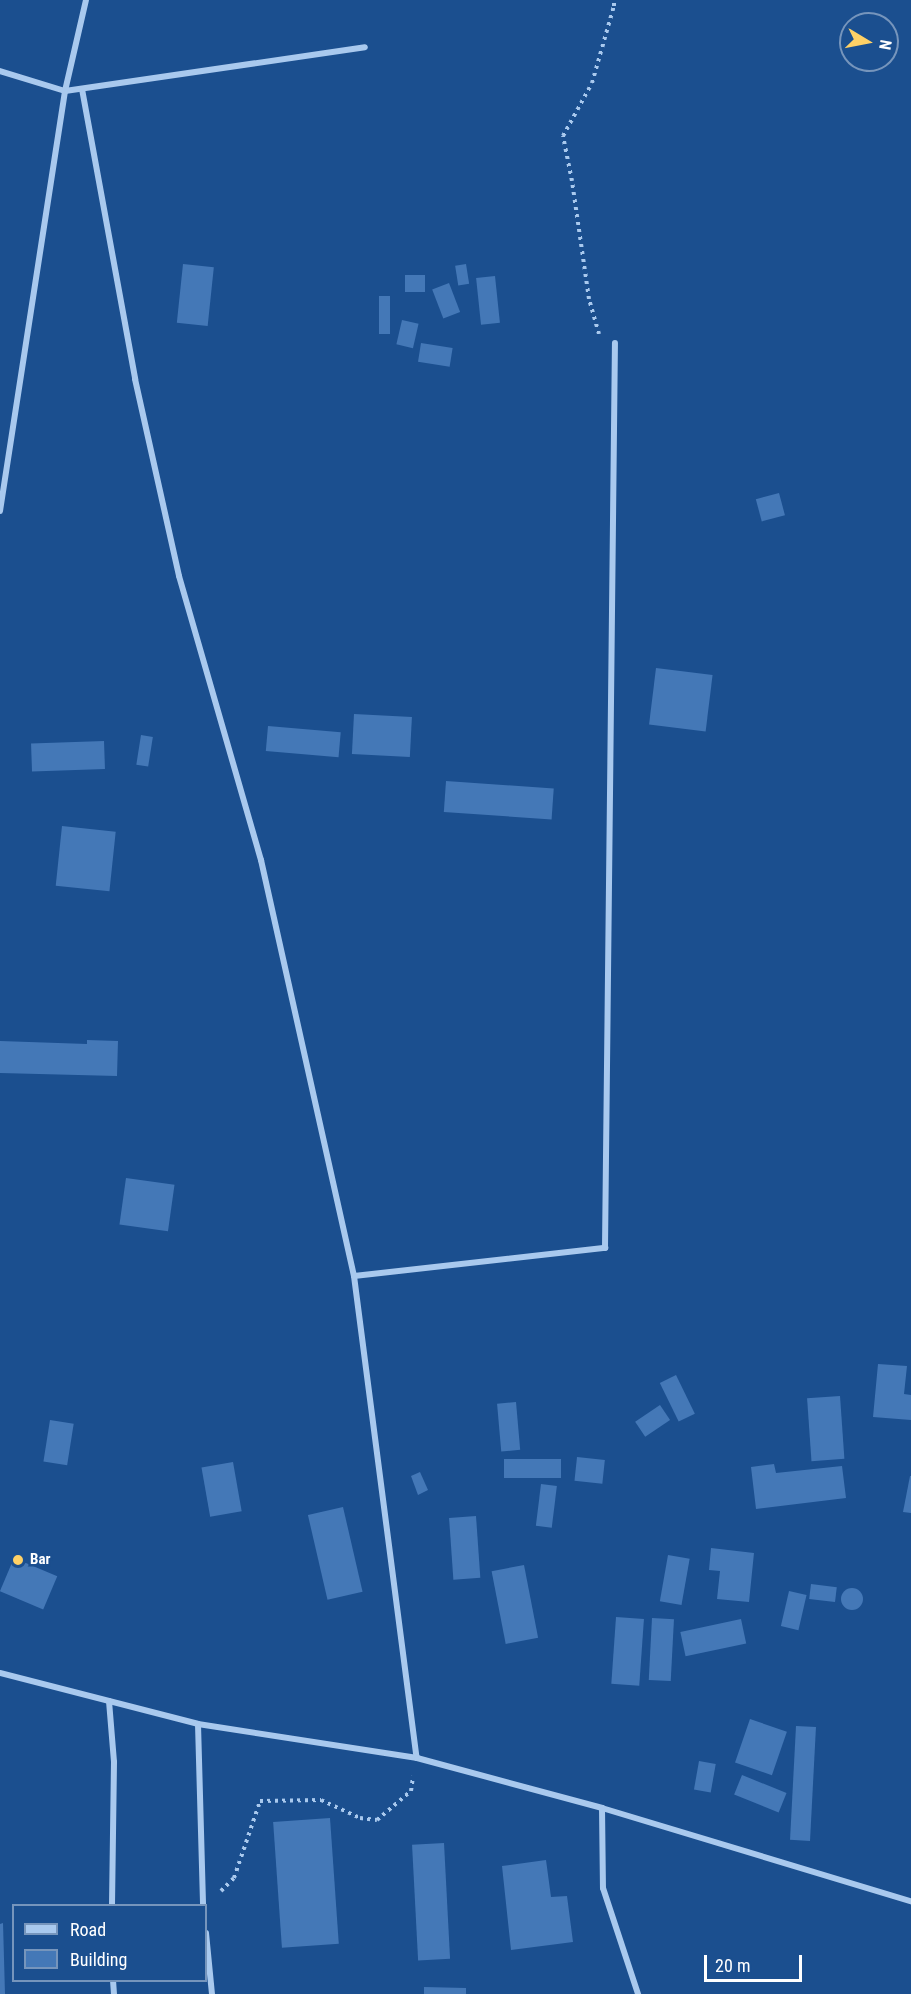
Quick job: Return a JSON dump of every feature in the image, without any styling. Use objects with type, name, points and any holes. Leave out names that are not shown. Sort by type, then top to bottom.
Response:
[{"type":"street","points":[[0,511],[65,91],[86,0]]},
{"type":"street","points":[[0,71],[65,91],[364,47]]},
{"type":"street","points":[[82,89],[135,379],[179,576],[261,860],[354,1276],[417,1758]]},
{"type":"street","points":[[354,1276],[605,1248],[615,343]]},
{"type":"street","points":[[0,1673],[198,1724],[417,1758],[602,1808],[911,1901]]},
{"type":"street","points":[[109,1701],[114,1762],[112,1904]]},
{"type":"street","points":[[198,1724],[203,1904]]},
{"type":"street","points":[[602,1808],[603,1888],[638,1994]]},
{"type":"street","points":[[207,1943],[212,1994]]},
{"type":"path","points":[[614,0],[592,83],[562,136],[592,310],[598,333],[615,343]]},
{"type":"path","points":[[213,1899],[234,1878],[260,1801],[321,1800],[360,1818],[376,1820],[411,1791],[417,1758]]},
{"type":"building","points":[[183,264],[214,267],[208,326],[177,323]]},
{"type":"building","points":[[466,264],[469,284],[458,285],[455,266]]},
{"type":"building","points":[[405,275],[425,275],[425,292],[405,292]]},
{"type":"building","points":[[495,276],[500,323],[481,325],[476,278]]},
{"type":"building","points":[[449,283],[460,312],[443,318],[432,289]]},
{"type":"building","points":[[379,296],[390,296],[390,334],[379,334]]},
{"type":"building","points":[[402,320],[419,324],[413,348],[396,344]]},
{"type":"building","points":[[421,343],[453,348],[450,367],[418,362]]},
{"type":"building","points":[[779,493],[785,515],[762,521],[756,499]]},
{"type":"building","points":[[656,668],[713,675],[706,732],[649,725]]},
{"type":"building","points":[[354,714],[412,717],[410,757],[352,754]]},
{"type":"building","points":[[268,726],[341,732],[339,757],[266,751]]},
{"type":"building","points":[[141,735],[153,737],[148,767],[136,765]]},
{"type":"building","points":[[104,741],[105,769],[32,772],[31,744]]},
{"type":"building","points":[[446,781],[554,789],[552,819],[444,812]]},
{"type":"building","points":[[62,826],[116,832],[109,891],[56,886]]},
{"type":"building","points":[[87,1040],[118,1041],[117,1076],[0,1073],[0,1041],[87,1044]]},
{"type":"building","points":[[126,1178],[175,1185],[168,1231],[119,1225]]},
{"type":"building","points":[[878,1364],[907,1366],[904,1394],[911,1395],[911,1420],[873,1417]]},
{"type":"building","points":[[676,1375],[695,1414],[679,1422],[660,1383]]},
{"type":"building","points":[[840,1396],[844,1459],[811,1461],[807,1398]]},
{"type":"building","points":[[516,1402],[520,1450],[501,1451],[497,1404]]},
{"type":"building","points":[[660,1405],[670,1420],[645,1437],[635,1422]]},
{"type":"building","points":[[50,1420],[74,1424],[67,1465],[43,1461]]},
{"type":"building","points":[[577,1457],[605,1460],[602,1484],[574,1481]]},
{"type":"building","points":[[504,1459],[561,1459],[561,1478],[504,1478]]},
{"type":"building","points":[[233,1462],[242,1511],[210,1517],[201,1468]]},
{"type":"building","points":[[774,1464],[776,1473],[842,1466],[846,1498],[756,1509],[751,1467]]},
{"type":"building","points":[[420,1472],[428,1490],[418,1495],[411,1476]]},
{"type":"building","points":[[911,1476],[911,1513],[903,1512]]},
{"type":"building","points":[[541,1484],[557,1486],[552,1528],[536,1526]]},
{"type":"building","points":[[343,1507],[363,1592],[327,1600],[308,1515]]},
{"type":"building","points":[[476,1516],[480,1578],[453,1580],[449,1518]]},
{"type":"building","points":[[711,1548],[754,1553],[749,1602],[717,1599],[720,1571],[709,1570]]},
{"type":"building","points":[[668,1555],[690,1559],[682,1605],[660,1601]]},
{"type":"building","points":[[14,1558],[57,1576],[43,1610],[0,1591]]},
{"type":"building","points":[[524,1565],[538,1638],[506,1644],[492,1571]]},
{"type":"building","points":[[811,1584],[837,1587],[835,1602],[809,1599]]},
{"type":"building","points":[[852,1588],[860,1591],[863,1599],[860,1607],[852,1610],[844,1607],[841,1599],[844,1591]]},
{"type":"building","points":[[789,1591],[807,1595],[798,1630],[781,1626]]},
{"type":"building","points":[[616,1617],[644,1619],[639,1686],[611,1684]]},
{"type":"building","points":[[652,1618],[674,1619],[671,1681],[649,1680]]},
{"type":"building","points":[[741,1619],[746,1643],[686,1656],[680,1632]]},
{"type":"building","points":[[750,1719],[787,1732],[772,1775],[735,1762]]},
{"type":"building","points":[[796,1726],[816,1727],[810,1841],[790,1840]]},
{"type":"building","points":[[699,1761],[716,1764],[711,1793],[694,1790]]},
{"type":"building","points":[[742,1775],[787,1793],[779,1812],[734,1794]]},
{"type":"building","points":[[330,1818],[339,1944],[282,1948],[273,1822]]},
{"type":"building","points":[[444,1843],[450,1959],[418,1961],[412,1845]]},
{"type":"building","points":[[546,1860],[551,1897],[567,1896],[573,1942],[511,1950],[502,1866]]},
{"type":"building","points":[[3,1923],[5,1994],[0,1994],[0,1924]]},
{"type":"building","points":[[424,1987],[466,1988],[466,1994],[424,1994]]},
{"type":"place","name":"Bar","points":[[18,1560]]}]
